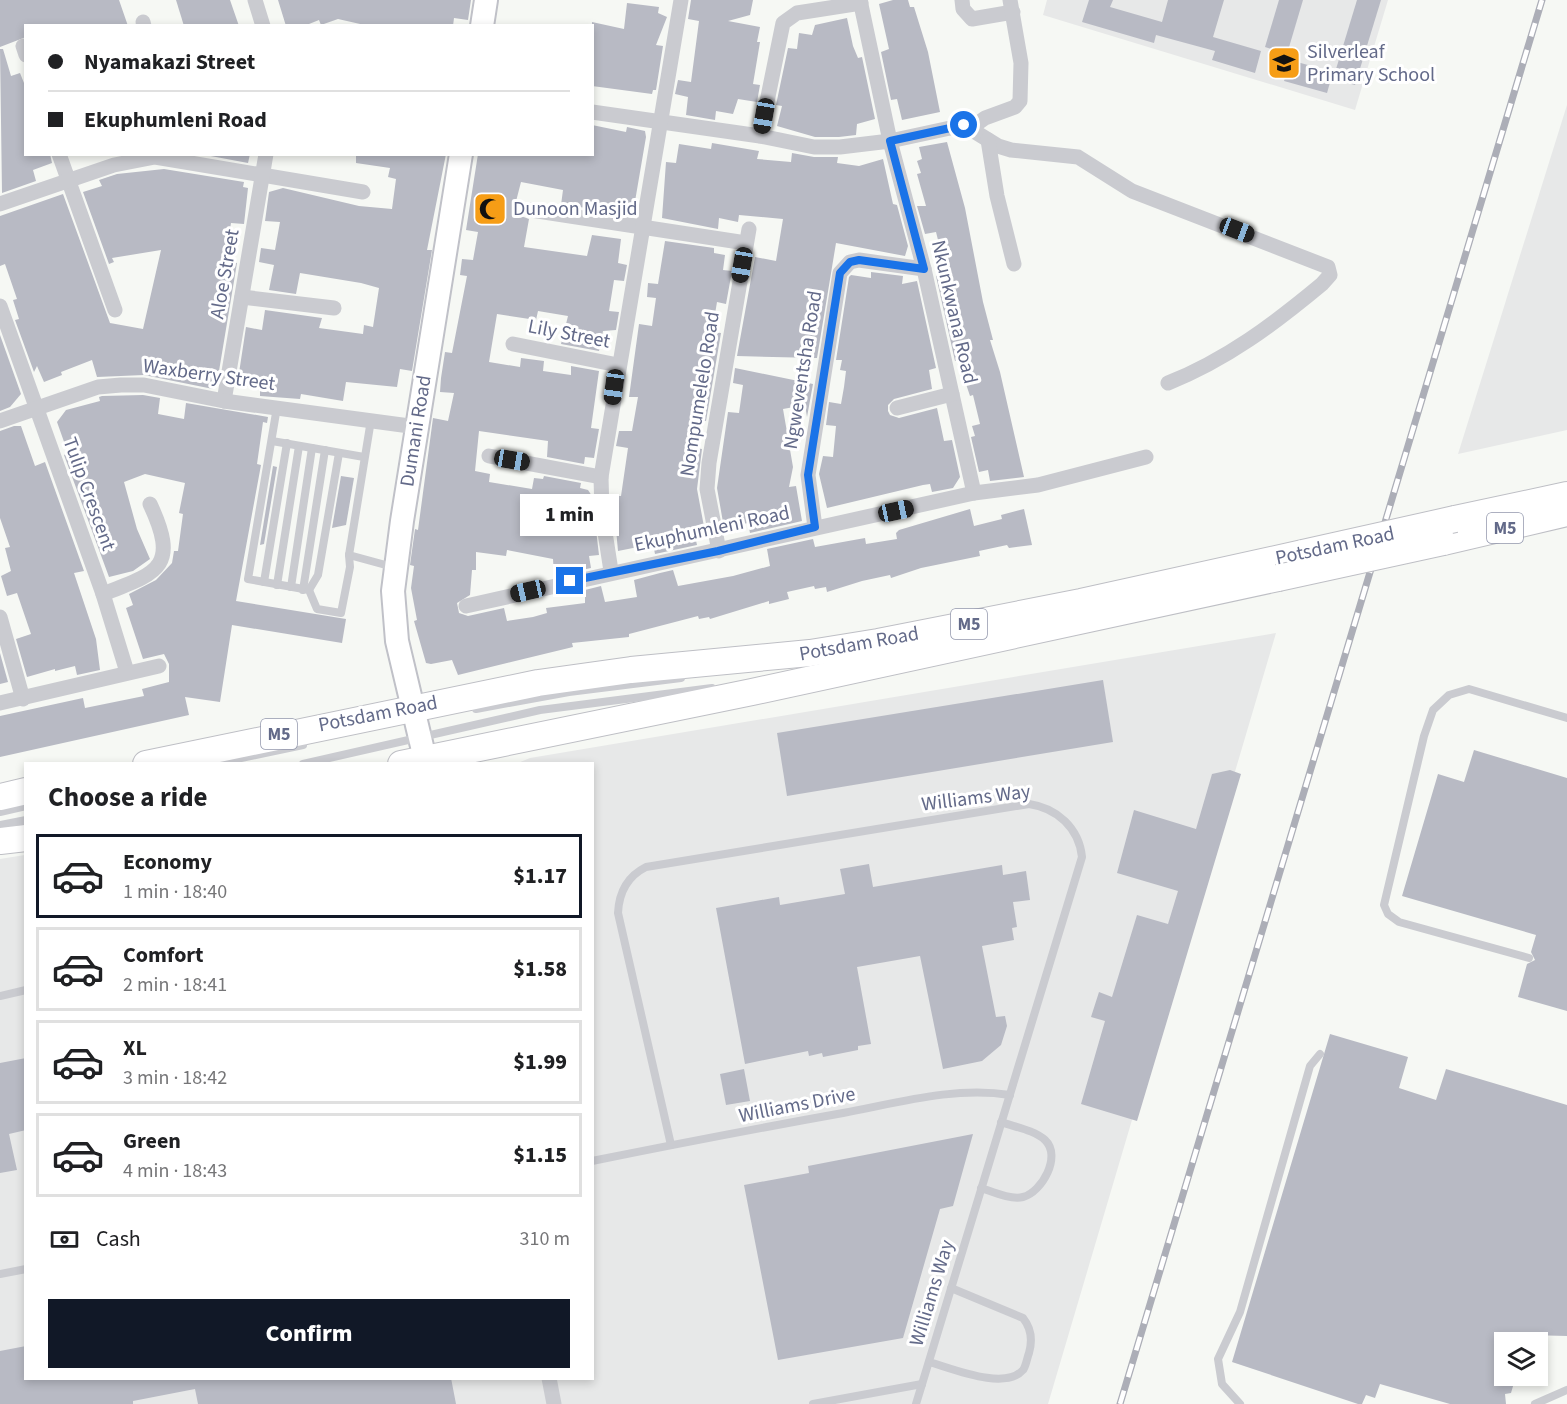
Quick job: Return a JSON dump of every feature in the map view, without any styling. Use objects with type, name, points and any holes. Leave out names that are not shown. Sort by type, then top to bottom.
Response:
[{"type":"main road","name":"Potsdam Road","points":[[166,762],[417,737],[740,690],[1280,573],[1448,531],[1567,495]]},
{"type":"main road","name":"Potsdam Road","points":[[417,737],[538,683],[631,670],[810,653],[878,642],[1081,602],[1303,553],[1567,513]]},
{"type":"main road","points":[[0,797],[24,791]]},
{"type":"main road","points":[[0,842],[24,838]]},
{"type":"street","points":[[255,0],[262,24]]},
{"type":"street","points":[[482,24],[486,0]]},
{"type":"street","points":[[611,572],[602,513],[601,477],[618,365],[645,226],[681,0]]},
{"type":"street","points":[[594,112],[760,136],[814,147],[840,147],[890,141],[965,126],[1015,107],[1020,101],[1021,63],[1012,6],[972,19],[963,9],[962,0]]},
{"type":"street","points":[[760,136],[783,23],[797,13],[860,2]]},
{"type":"street","name":"Nkunkwana Road","points":[[860,2],[890,141],[924,269],[974,493]]},
{"type":"street","points":[[965,126],[1011,150],[1078,157],[1132,191],[1279,246],[1329,269],[1330,276],[1322,284],[1260,333],[1221,358],[1168,383]]},
{"type":"street","points":[[988,140],[997,196],[1014,264]]},
{"type":"street","points":[[60,156],[115,310]]},
{"type":"street","points":[[0,204],[68,179],[141,158],[156,156],[363,192]]},
{"type":"street","name":"Aloe Street","points":[[224,401],[267,156]]},
{"type":"street","name":"Dumani Road","points":[[417,737],[397,641],[393,591],[461,156]]},
{"type":"street","name":"Nompumelelo Road","points":[[531,210],[645,226],[747,236],[709,463],[707,489],[718,551]]},
{"type":"street","name":"Ngweventsha Road","points":[[815,527],[808,475],[840,273],[850,262],[859,260],[924,269]]},
{"type":"street","points":[[242,297],[334,308]]},
{"type":"street","name":"Tulip Crescent","points":[[0,306],[102,594],[127,672]]},
{"type":"street","name":"Lily Street","points":[[513,344],[618,365]]},
{"type":"street","name":"Waxberry Street","points":[[0,421],[98,387],[144,385],[224,401],[278,406],[417,427]]},
{"type":"street","points":[[897,408],[952,394]]},
{"type":"street","points":[[489,456],[601,477]]},
{"type":"street","name":"Ekuphumleni Road","points":[[466,606],[974,493],[1038,485],[1146,457]]},
{"type":"street","points":[[102,594],[148,576],[159,564],[163,539],[161,527],[150,504]]},
{"type":"street","points":[[0,617],[23,699]]},
{"type":"street","points":[[0,703],[159,666]]},
{"type":"street","points":[[549,1380],[554,1404]]},
{"type":"lane","points":[[278,406],[248,579],[306,590]]},
{"type":"lane","points":[[325,450],[306,590],[317,609],[341,613],[350,567],[349,555],[364,457],[372,420]]},
{"type":"lane","points":[[272,441],[364,457]]},
{"type":"lane","points":[[264,582],[287,443]]},
{"type":"lane","points":[[277,585],[299,446]]},
{"type":"lane","points":[[291,587],[312,448]]},
{"type":"lane","points":[[306,590],[318,574],[339,453]]},
{"type":"lane","points":[[1448,531],[1567,505]]},
{"type":"lane","points":[[349,555],[395,567]]},
{"type":"lane","points":[[941,639],[1280,573]]},
{"type":"lane","points":[[802,663],[884,651]]},
{"type":"lane","points":[[467,710],[569,692],[687,677]]},
{"type":"lane","points":[[311,762],[540,710],[641,695],[716,688]]},
{"type":"lane","points":[[1529,958],[1399,922],[1388,914],[1384,904],[1424,736],[1433,710],[1449,695],[1469,689],[1567,718]]},
{"type":"lane","points":[[222,762],[315,742]]},
{"type":"lane","name":"Williams Way","points":[[672,1145],[618,913],[623,889],[633,875],[646,867],[1029,804],[1049,810],[1072,828],[1081,845],[1082,857],[916,1404]]},
{"type":"lane","points":[[0,812],[24,806]]},
{"type":"lane","points":[[0,825],[24,820]]},
{"type":"lane","points":[[0,996],[24,990]]},
{"type":"lane","points":[[1240,1404],[1222,1384],[1218,1359],[1240,1312],[1310,1066],[1320,1054]]},
{"type":"lane","name":"Williams Drive","points":[[594,1161],[968,1092],[982,1090],[1010,1095]]},
{"type":"lane","points":[[981,1188],[1019,1198],[1029,1195],[1044,1178],[1052,1157],[1052,1150],[1044,1138],[1001,1122]]},
{"type":"lane","points":[[0,1274],[24,1269]]},
{"type":"lane","points":[[929,1362],[996,1380],[1010,1379],[1023,1370],[1031,1347],[1030,1327],[1023,1318],[951,1288]]},
{"type":"lane","points":[[813,1404],[922,1384]]},
{"type":"lane","points":[[1535,1404],[1567,1390]]},
{"type":"shaded area","name":"Silverleaf Primary School","points":[[1047,0],[1388,0],[1355,110],[1043,15]]},
{"type":"shaded area","points":[[1567,105],[1567,430],[1458,454]]},
{"type":"shaded area","points":[[1276,633],[1048,1404],[0,1404],[0,859],[24,855],[24,1380],[594,1380],[594,762],[520,762],[530,758]]},
{"type":"building","points":[[0,0],[119,0],[127,24],[24,24],[24,38],[0,47]]},
{"type":"building","points":[[176,0],[230,0],[238,24],[183,24]]},
{"type":"building","points":[[278,0],[471,0],[468,20],[454,18],[453,24],[360,24],[338,19],[324,24],[321,24],[319,20],[309,24],[285,24]]},
{"type":"building","points":[[691,0],[753,0],[750,15],[728,21],[760,27],[757,42],[760,42],[753,84],[760,85],[757,102],[738,99],[733,114],[716,111],[715,120],[686,115],[688,97],[675,94],[678,80],[691,82],[699,21],[688,19]]},
{"type":"building","points":[[893,0],[908,0],[910,7],[914,7],[928,52],[940,112],[902,120],[897,99],[891,100],[881,52],[889,49],[879,4]]},
{"type":"building","points":[[1089,0],[1113,0],[1110,7],[1162,22],[1168,0],[1224,0],[1213,37],[1261,51],[1255,73],[1212,60],[1215,51],[1156,35],[1154,43],[1082,22]]},
{"type":"building","points":[[1279,0],[1303,0],[1287,54],[1265,47]]},
{"type":"building","points":[[1357,0],[1381,0],[1355,85],[1333,79]]},
{"type":"building","points":[[627,3],[659,7],[658,13],[667,17],[656,45],[663,46],[656,90],[653,90],[652,94],[594,86],[594,24],[592,22],[624,29]]},
{"type":"building","points":[[847,18],[853,46],[858,58],[862,57],[875,119],[857,124],[856,135],[839,137],[815,137],[777,126],[782,106],[776,105],[788,48],[797,49],[799,33],[812,35],[815,25]]},
{"type":"building","points":[[0,49],[3,49],[11,76],[20,73],[24,83],[24,156],[50,156],[52,163],[33,170],[36,181],[2,193]]},
{"type":"building","points":[[1290,60],[1333,72],[1327,93],[1284,81]]},
{"type":"building","points":[[594,125],[626,132],[627,127],[645,131],[646,137],[633,213],[561,205],[563,190],[521,182],[513,213],[529,219],[524,247],[587,256],[592,235],[621,239],[618,263],[627,265],[624,281],[614,280],[609,311],[619,312],[616,330],[603,331],[599,351],[561,344],[568,316],[538,311],[536,320],[497,314],[489,362],[520,367],[521,358],[544,361],[543,371],[571,375],[571,366],[599,371],[591,428],[599,429],[594,458],[585,457],[584,464],[547,457],[548,441],[479,431],[475,471],[490,474],[489,482],[532,489],[534,478],[543,479],[544,476],[581,483],[580,488],[588,490],[592,496],[599,555],[589,556],[591,568],[554,576],[553,559],[507,550],[506,556],[476,552],[476,570],[472,570],[470,595],[457,603],[459,613],[468,616],[504,608],[507,621],[533,617],[547,613],[546,608],[585,603],[585,590],[601,586],[605,602],[637,597],[634,580],[660,573],[673,570],[678,586],[733,576],[770,566],[767,549],[813,539],[815,547],[865,538],[866,544],[897,539],[896,533],[899,530],[970,509],[974,526],[1002,519],[1001,515],[1024,509],[1032,545],[1009,548],[1007,545],[979,551],[980,556],[921,568],[891,578],[890,575],[862,581],[827,592],[826,587],[815,589],[814,586],[787,592],[789,599],[769,604],[769,601],[710,619],[709,617],[699,619],[698,616],[629,634],[629,637],[572,643],[573,647],[458,675],[452,660],[426,663],[414,621],[417,620],[411,588],[414,566],[410,565],[415,529],[418,530],[433,418],[448,421],[454,393],[440,392],[441,378],[445,352],[452,353],[467,276],[460,275],[462,259],[473,260],[478,232],[466,230],[478,156],[594,156]]},
{"type":"building","points":[[947,142],[965,208],[983,302],[993,340],[990,340],[1000,372],[1024,477],[990,481],[988,470],[979,472],[971,437],[975,436],[972,426],[980,424],[973,395],[970,396],[958,360],[955,361],[936,276],[944,272],[942,256],[936,232],[925,234],[917,206],[926,206],[917,174],[921,173],[917,161],[922,159],[919,147]]},
{"type":"building","points":[[712,143],[759,151],[757,159],[791,162],[792,153],[814,157],[838,157],[837,163],[859,166],[883,159],[893,204],[897,205],[908,246],[905,256],[836,243],[817,358],[737,356],[755,257],[776,261],[783,219],[739,215],[738,222],[719,218],[718,229],[662,218],[666,162],[676,163],[679,144],[711,149]]},
{"type":"building","points":[[211,156],[250,156],[248,163]]},
{"type":"building","points":[[356,156],[446,156],[427,250],[432,250],[412,371],[400,369],[397,387],[346,382],[343,401],[301,394],[300,399],[260,396],[260,390],[251,389],[243,384],[245,374],[239,373],[246,327],[262,330],[265,310],[322,318],[319,328],[363,334],[364,325],[373,327],[379,288],[300,273],[296,294],[269,290],[274,265],[259,262],[261,248],[275,250],[280,222],[265,221],[269,192],[283,188],[359,206],[392,209],[396,179],[388,177],[390,168],[356,163]]},
{"type":"building","points":[[164,169],[244,182],[243,187],[248,188],[244,224],[231,223],[225,261],[237,263],[219,371],[217,371],[213,389],[144,375],[97,377],[92,360],[61,372],[62,375],[44,382],[37,366],[34,372],[15,320],[19,319],[13,300],[17,299],[5,264],[0,266],[0,216],[63,194],[110,323],[143,329],[161,250],[112,258],[114,262],[109,264],[83,192],[102,186],[99,180],[117,174]]},
{"type":"building","points":[[665,241],[714,248],[714,253],[725,255],[723,270],[732,271],[726,304],[717,302],[712,332],[721,333],[706,421],[697,420],[694,448],[702,449],[697,489],[705,532],[695,536],[697,545],[655,554],[653,544],[618,551],[613,496],[621,496],[628,448],[616,446],[619,431],[632,431],[638,397],[629,397],[639,324],[652,326],[656,298],[647,297],[648,283],[658,284]]},
{"type":"building","points":[[871,272],[903,276],[902,284],[917,281],[936,368],[929,370],[932,389],[894,399],[888,405],[888,411],[890,415],[899,418],[937,408],[944,441],[952,440],[960,477],[953,488],[932,492],[930,484],[923,485],[827,508],[819,474],[823,456],[833,457],[836,426],[826,425],[829,402],[841,404],[844,387],[846,371],[840,370],[842,360],[836,360],[849,277],[851,275],[871,278]]},
{"type":"building","points":[[0,335],[21,394],[10,407],[0,411]]},
{"type":"building","points":[[735,368],[813,384],[807,417],[805,405],[783,409],[793,467],[789,487],[796,486],[802,521],[750,533],[748,523],[724,528],[717,488],[728,412],[739,413],[743,385],[733,383]]},
{"type":"building","points":[[143,395],[160,398],[158,414],[184,419],[186,403],[268,417],[267,423],[263,422],[257,464],[261,465],[236,601],[346,619],[342,643],[232,625],[220,702],[185,697],[189,715],[0,757],[0,716],[83,698],[85,708],[144,696],[142,689],[169,682],[169,664],[164,654],[143,659],[126,608],[133,605],[129,594],[156,580],[172,563],[174,551],[178,551],[183,514],[179,513],[185,483],[145,474],[124,482],[137,529],[150,559],[133,571],[109,577],[64,455],[68,453],[57,422],[66,410],[100,401],[99,397],[102,396]]},
{"type":"building","points":[[21,426],[35,466],[45,462],[84,571],[74,573],[96,639],[100,670],[77,675],[75,666],[27,677],[16,639],[31,634],[17,593],[7,596],[1,576],[11,571],[5,548],[10,547],[0,518],[0,431]]},
{"type":"building","points":[[273,466],[277,467],[264,544],[260,545]]},
{"type":"building","points":[[341,476],[354,478],[346,525],[332,528]]},
{"type":"building","points":[[0,653],[8,682],[0,684]]},
{"type":"building","points":[[1103,680],[1113,742],[787,796],[777,733]]},
{"type":"building","points":[[1474,750],[1567,778],[1567,1011],[1518,997],[1527,964],[1535,960],[1531,952],[1536,935],[1402,896],[1438,774],[1464,782]]},
{"type":"building","points":[[1230,770],[1241,774],[1137,1121],[1081,1104],[1105,1021],[1091,1017],[1099,992],[1112,997],[1137,915],[1168,924],[1178,891],[1117,873],[1134,810],[1196,829],[1212,774]]},
{"type":"building","points":[[869,864],[873,887],[1002,865],[1003,875],[1026,871],[1030,900],[1013,902],[1017,927],[1012,928],[1014,940],[982,946],[996,1017],[1005,1016],[1007,1026],[1001,1045],[982,1061],[943,1069],[920,956],[857,967],[871,1044],[858,1046],[858,1050],[823,1057],[822,1053],[809,1056],[808,1051],[745,1064],[716,908],[779,897],[780,905],[845,894],[840,869]]},
{"type":"building","points":[[1330,1034],[1408,1057],[1399,1088],[1436,1100],[1446,1069],[1567,1105],[1567,1336],[1548,1336],[1548,1332],[1494,1332],[1494,1386],[1513,1386],[1511,1393],[1505,1394],[1506,1404],[1450,1404],[1380,1384],[1375,1398],[1366,1395],[1362,1404],[1358,1404],[1232,1362]]},
{"type":"building","points":[[24,1058],[24,1130],[9,1134],[17,1170],[0,1173],[0,1063]]},
{"type":"building","points":[[744,1069],[750,1101],[726,1105],[720,1074]]},
{"type":"building","points":[[973,1134],[953,1206],[940,1209],[903,1338],[778,1360],[744,1185],[809,1173],[808,1166]]},
{"type":"building","points":[[24,1346],[24,1380],[451,1380],[456,1404],[198,1404],[195,1389],[133,1401],[133,1404],[0,1404],[0,1351]]},
{"type":"railway","points":[[1120,1404],[1542,0]]},
{"type":"place","name":"Silverleaf Primary School","points":[[1284,63]]},
{"type":"place","name":"Dunoon Masjid","points":[[490,209]]},
{"type":"route","points":[[570,581],[718,551],[815,527],[808,475],[840,273],[850,262],[859,260],[903,268],[924,269],[890,141],[964,125]]}]
